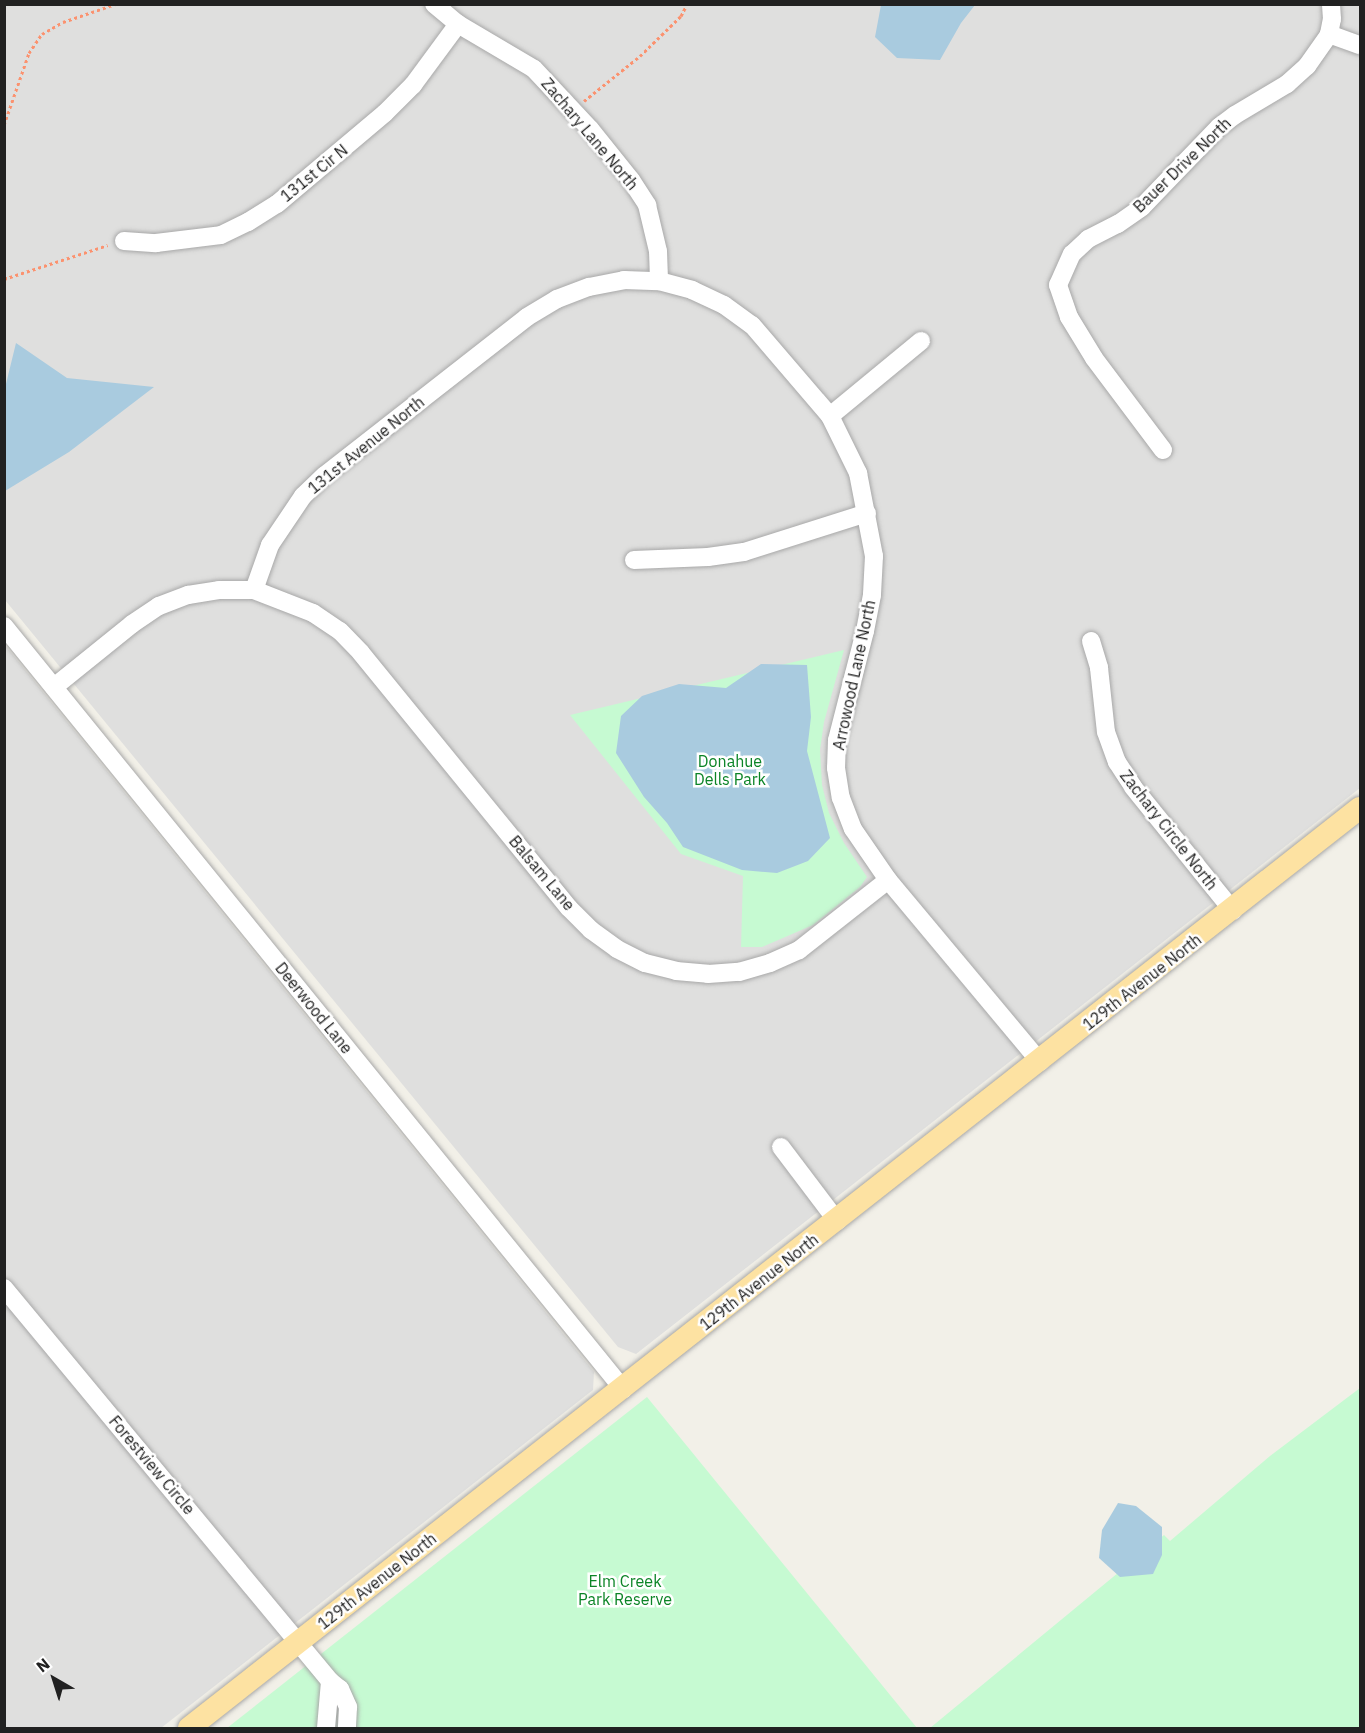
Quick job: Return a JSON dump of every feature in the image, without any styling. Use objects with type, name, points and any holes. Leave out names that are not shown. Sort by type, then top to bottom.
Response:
[{"type":"main road","name":"129th Avenue North","points":[[189,1728],[1233,911],[1360,808]]},
{"type":"street","name":"Zachary Lane North","points":[[434,4],[458,24],[534,69],[573,109],[631,180],[646,205],[657,243],[659,281]]},
{"type":"street","points":[[1331,4],[1332,20],[1329,34],[1360,45]]},
{"type":"street","name":"131st Cir N","points":[[124,241],[178,241],[221,235],[267,210],[385,113],[413,85],[458,24]]},
{"type":"street","name":"Bauer Drive North","points":[[1163,450],[1094,358],[1069,317],[1058,285],[1072,254],[1088,239],[1118,224],[1142,207],[1234,114],[1287,84],[1306,66],[1329,34]]},
{"type":"street","name":"131st Avenue North","points":[[254,590],[270,544],[303,496],[334,468],[527,317],[557,298],[589,287],[624,280],[659,281]]},
{"type":"street","name":"Arrowood Lane North","points":[[659,281],[692,290],[724,305],[752,325],[830,416],[858,473],[874,556],[872,595],[866,631],[837,740],[836,768],[841,798],[853,829],[888,880],[1040,1062]]},
{"type":"street","points":[[830,416],[921,341]]},
{"type":"street","points":[[634,560],[708,557],[744,552],[867,513]]},
{"type":"street","points":[[54,687],[132,624],[159,606],[199,594],[254,590]]},
{"type":"street","name":"Balsam Lane","points":[[254,590],[313,613],[340,631],[361,653],[569,908],[616,949],[645,963],[676,971],[708,974],[739,972],[770,963],[808,944],[888,880]]},
{"type":"street","name":"Deerwood Lane","points":[[4,626],[623,1389]]},
{"type":"street","name":"Zachary Circle North","points":[[1091,641],[1099,668],[1106,732],[1117,762],[1133,787],[1233,911]]},
{"type":"street","points":[[781,1147],[837,1221]]},
{"type":"street","name":"Forestview Circle","points":[[4,1288],[345,1697],[348,1707],[347,1728]]},
{"type":"street","points":[[326,1728],[330,1681]]},
{"type":"path","points":[[4,125],[29,53],[42,34],[63,22],[116,4]]},
{"type":"path","points":[[573,109],[640,56],[681,16],[687,4]]},
{"type":"path","points":[[4,279],[124,241]]},
{"type":"shaded area","points":[[4,5],[1360,5],[1360,788],[636,1354],[618,1347],[5,600]]},
{"type":"shaded area","points":[[4,644],[594,1372],[593,1390],[161,1728],[5,1728]]},
{"type":"green space","name":"Donahue Dells Park","points":[[844,650],[824,722],[820,750],[822,785],[829,813],[844,843],[867,877],[860,887],[813,925],[762,947],[741,947],[743,876],[681,854],[570,715]]},
{"type":"green space","points":[[1360,1388],[1360,1728],[930,1728],[1164,1535],[1170,1541],[1270,1456]]},
{"type":"green space","name":"Elm Creek Park Reserve","points":[[647,1397],[917,1728],[227,1728]]},
{"type":"water","points":[[881,4],[975,5],[961,23],[940,60],[897,58],[875,37]]},
{"type":"water","points":[[16,343],[67,378],[154,387],[69,452],[5,491],[5,388]]},
{"type":"water","name":"Donahue Dells Park","points":[[761,664],[807,665],[811,717],[807,751],[830,838],[808,861],[777,873],[742,870],[683,847],[667,823],[644,797],[616,753],[621,716],[642,696],[679,684],[726,688]]},
{"type":"water","points":[[1118,1503],[1136,1506],[1162,1527],[1162,1555],[1153,1574],[1120,1577],[1099,1558],[1102,1530]]}]
